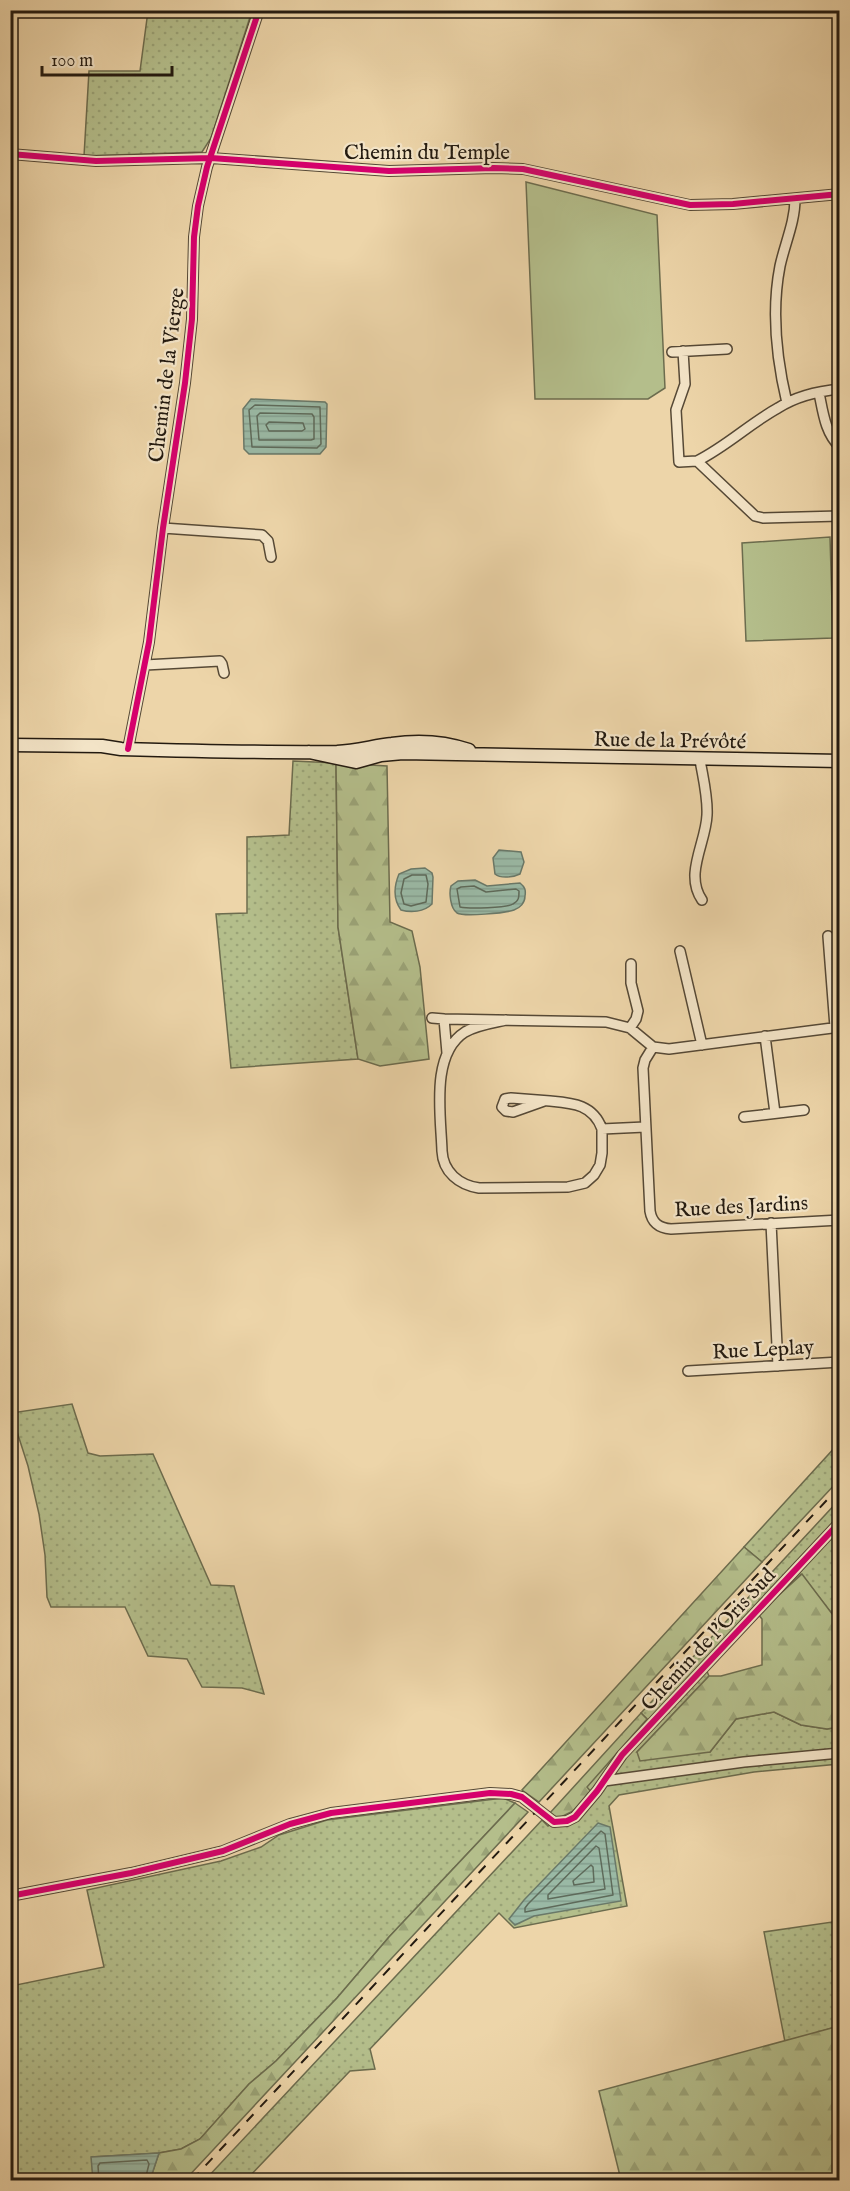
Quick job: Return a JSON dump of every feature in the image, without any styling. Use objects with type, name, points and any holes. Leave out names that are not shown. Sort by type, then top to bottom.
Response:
[{"type":"street","name":"Chemin de la Vierge","points":[[128,750],[145,665],[181,413],[191,332],[196,215],[211,158],[259,10]]},
{"type":"street","name":"Chemin du Temple","points":[[10,154],[96,161],[211,158],[389,171],[523,169],[690,205],[714,206],[840,194]]},
{"type":"street","points":[[787,403],[777,358],[776,310],[782,255],[795,216],[795,199]]},
{"type":"street","points":[[672,352],[727,349]]},
{"type":"street","points":[[683,351],[685,384],[676,410],[679,462],[697,461],[723,447],[787,403],[840,389]]},
{"type":"street","points":[[819,393],[830,435],[840,447]]},
{"type":"street","points":[[697,461],[755,516],[763,518],[840,516]]},
{"type":"street","points":[[163,528],[262,535],[268,541],[271,556]]},
{"type":"street","points":[[145,665],[220,661],[224,673]]},
{"type":"street","name":"Rue de la Prévôté","points":[[10,745],[102,746],[128,750],[309,752],[356,762],[399,753],[840,762]]},
{"type":"street","points":[[700,760],[707,816],[705,834],[694,875],[696,890],[702,900]]},
{"type":"street","points":[[432,1018],[606,1022],[630,1028],[653,1047],[663,1049],[837,1027],[828,936]]},
{"type":"street","points":[[680,951],[702,1045]]},
{"type":"street","points":[[630,1028],[638,1011],[631,983],[631,964]]},
{"type":"street","points":[[444,1019],[447,1053],[441,1080],[442,1157],[450,1174],[463,1184],[479,1188],[579,1185],[594,1175],[600,1165],[602,1154],[602,1129],[593,1114],[581,1105],[544,1101]]},
{"type":"street","points":[[447,1053],[454,1042],[467,1031],[506,1020]]},
{"type":"street","points":[[765,1036],[776,1113]]},
{"type":"street","points":[[602,1129],[645,1127],[643,1068],[653,1047]]},
{"type":"street","points":[[744,1117],[804,1110]]},
{"type":"street","name":"Rue des Jardins","points":[[645,1127],[650,1215],[656,1225],[671,1229],[840,1220]]},
{"type":"street","points":[[771,1223],[778,1366]]},
{"type":"street","name":"Rue Leplay","points":[[688,1371],[840,1362]]},
{"type":"street","name":"Chemin de l'Oris Sud","points":[[10,1896],[131,1873],[223,1851],[300,1820],[344,1810],[498,1792],[522,1797],[550,1820],[567,1821],[575,1817],[586,1805],[622,1755],[840,1522]]},
{"type":"street","points":[[604,1781],[744,1762],[840,1753]]},
{"type":"green space","points":[[148,11],[252,11],[211,138],[202,152],[84,156],[89,71],[140,71]]},
{"type":"green space","points":[[526,182],[657,215],[665,388],[648,399],[535,399]]},
{"type":"green space","points":[[830,537],[833,638],[746,641],[742,543]]},
{"type":"green space","points":[[293,761],[336,763],[338,927],[358,1059],[231,1068],[216,914],[247,913],[247,837],[289,835]]},
{"type":"green space","points":[[336,763],[387,766],[390,922],[412,931],[420,967],[429,1059],[380,1066],[358,1059],[338,927]]},
{"type":"green space","points":[[72,1404],[88,1453],[100,1456],[153,1454],[211,1585],[234,1586],[264,1694],[242,1688],[202,1687],[187,1659],[148,1656],[125,1607],[51,1607],[47,1597],[45,1555],[39,1514],[28,1466],[11,1413]]},
{"type":"green space","points":[[838,1444],[839,1480],[762,1562],[744,1547]]},
{"type":"green space","points":[[839,1500],[839,1623],[801,1574],[758,1614],[706,1669],[709,1676],[637,1752],[710,1752],[736,1719],[774,1712],[801,1725],[827,1729],[839,1727],[839,1764],[754,1772],[619,1795],[609,1806],[627,1906],[514,1928],[499,1913],[370,2049],[375,2069],[350,2071],[246,2180],[205,2180],[542,1820],[548,1826],[573,1811],[591,1792],[586,1787],[647,1719],[641,1713]]},
{"type":"green space","points":[[744,1547],[762,1562],[539,1802],[522,1790]]},
{"type":"green space","points":[[802,1574],[839,1623],[839,1727],[827,1729],[801,1725],[774,1712],[736,1719],[710,1752],[640,1761],[637,1752],[709,1676],[721,1676],[762,1665],[762,1619],[758,1614]]},
{"type":"green space","points":[[641,1713],[647,1719],[587,1787],[591,1792],[573,1811],[555,1820],[549,1814]]},
{"type":"green space","points":[[503,1798],[515,1803],[389,1937],[337,1998],[276,2061],[249,2084],[200,2139],[181,2149],[159,2153],[92,2157],[93,2180],[11,2180],[11,1986],[104,1967],[87,1890],[221,1861],[261,1847],[279,1835],[327,1820]]},
{"type":"green space","points":[[515,1803],[528,1812],[185,2180],[150,2180],[159,2153],[181,2149],[200,2139],[249,2084],[276,2061],[337,1998],[389,1937]]},
{"type":"green space","points":[[839,1921],[839,2026],[785,2042],[764,1932]]},
{"type":"green space","points":[[839,2026],[839,2180],[621,2180],[599,2091]]},
{"type":"water","points":[[251,399],[325,402],[327,404],[326,447],[320,454],[249,454],[244,449],[243,409]]},
{"type":"water","points":[[499,850],[521,852],[524,862],[520,874],[501,877],[495,874],[493,858]]},
{"type":"water","points":[[425,868],[432,873],[433,877],[432,904],[417,911],[401,910],[395,892],[399,874],[411,869]]},
{"type":"water","points":[[475,880],[487,886],[520,883],[525,890],[524,901],[518,908],[510,911],[476,915],[457,913],[451,904],[451,886],[458,881]]},
{"type":"water","points":[[598,1823],[610,1827],[621,1901],[534,1916],[515,1925],[509,1919],[524,1900]]},
{"type":"water","points":[[159,2153],[150,2180],[93,2180],[91,2157]]},
{"type":"railway","points":[[192,2180],[840,1486]]},
{"type":"cycle path","points":[[128,749],[149,642],[163,528],[185,383],[192,319],[194,237],[198,206],[207,167],[259,10]]},
{"type":"cycle path","points":[[10,154],[96,161],[211,158],[389,171],[523,169],[690,205],[733,204],[840,194]]},
{"type":"cycle path","points":[[10,1896],[131,1873],[223,1851],[290,1824],[331,1813],[490,1793],[522,1797],[554,1822],[567,1821],[575,1817],[597,1791],[622,1755],[840,1522]]}]
